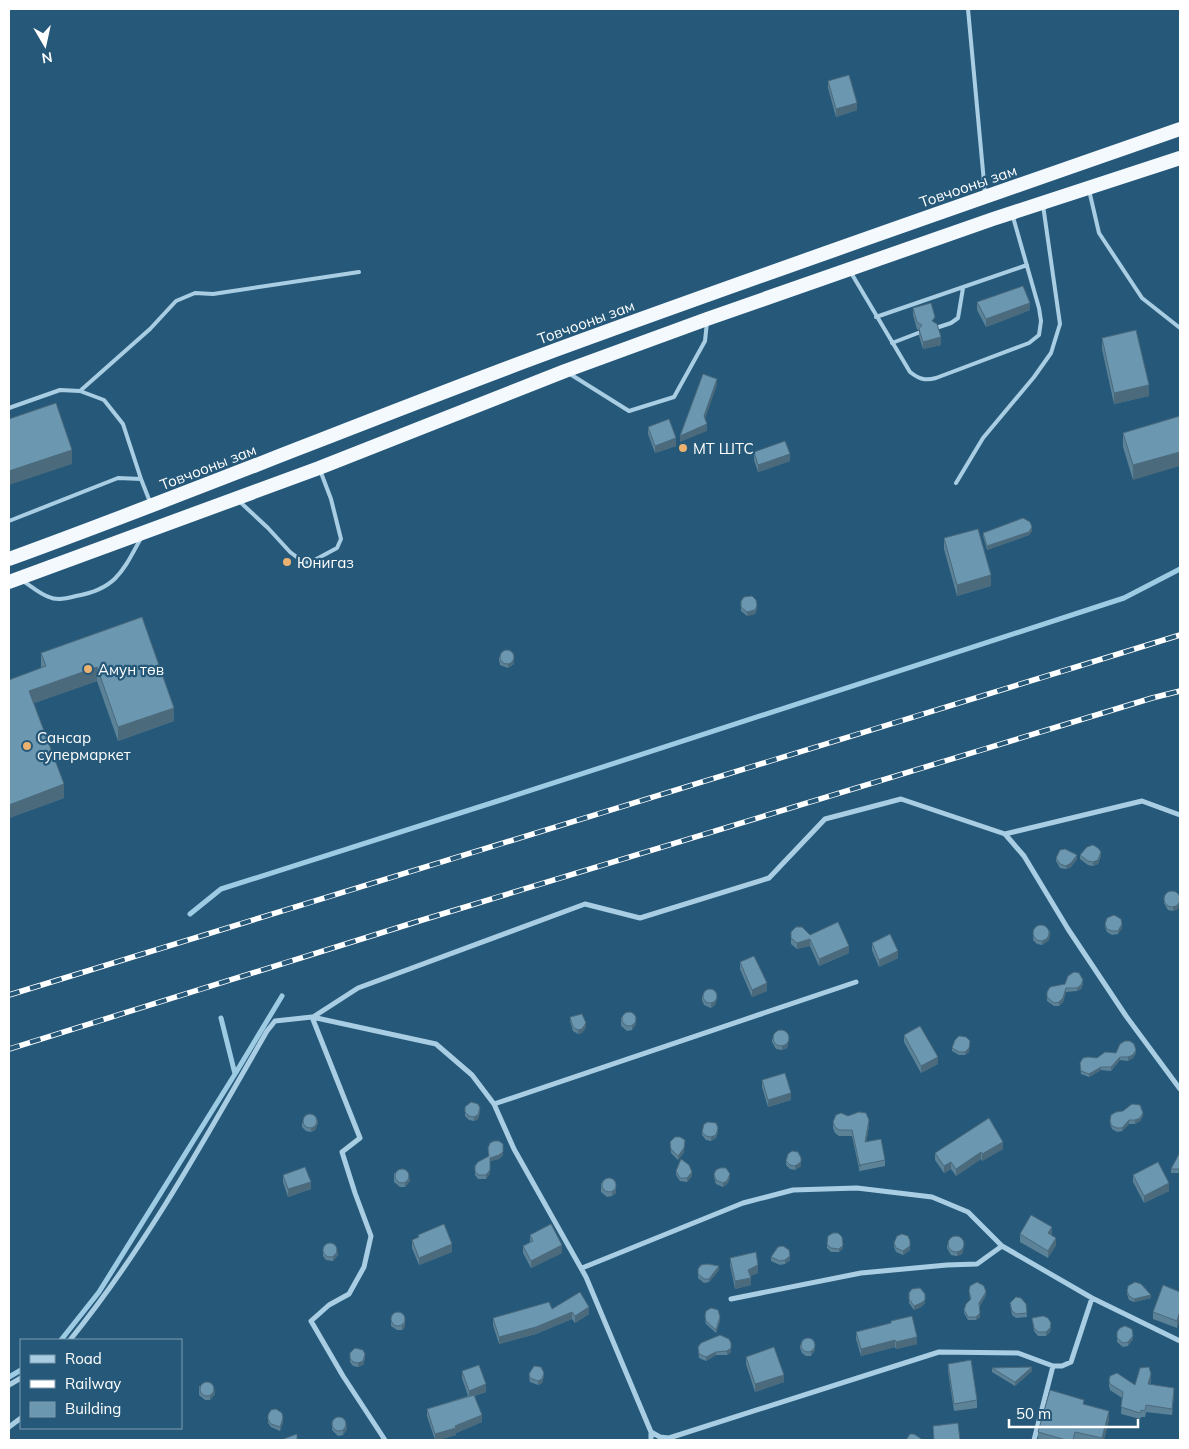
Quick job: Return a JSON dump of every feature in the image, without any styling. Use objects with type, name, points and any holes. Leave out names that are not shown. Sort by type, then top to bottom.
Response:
[{"type":"highway","name":"Товчооны зам","points":[[9,559],[152,506],[539,356],[709,294],[1180,129]]},
{"type":"highway","points":[[14,581],[319,468],[565,371],[707,319],[1012,212],[1180,158]]},
{"type":"street","points":[[312,1017],[358,988],[584,904],[640,918],[769,878],[825,819],[901,800],[1005,834],[1024,856],[1068,929],[1126,1016],[1180,1089]]},
{"type":"street","points":[[1005,834],[1142,801],[1180,815]]},
{"type":"street","points":[[494,1104],[856,982]]},
{"type":"street","points":[[312,1017],[360,1138],[342,1152],[371,1236],[364,1266],[349,1294],[329,1305],[311,1321],[339,1370],[384,1440]]},
{"type":"street","points":[[71,1339],[100,1303],[178,1187],[267,1030],[275,1021],[312,1017],[436,1044],[472,1075],[494,1104],[514,1149],[582,1268],[650,1432],[651,1440]]},
{"type":"street","points":[[582,1268],[744,1203],[793,1190],[857,1188],[932,1197],[968,1212],[1002,1246],[1092,1298],[1180,1340]]},
{"type":"street","points":[[731,1299],[861,1273],[977,1264],[1002,1246]]},
{"type":"street","points":[[650,1432],[660,1437],[669,1438],[939,1352],[1018,1353],[1052,1366],[1062,1366],[1071,1362],[1092,1298]]},
{"type":"street","points":[[1034,1440],[1052,1366]]},
{"type":"street","points":[[9,1385],[20,1379]]},
{"type":"street","points":[[9,1427],[20,1419]]},
{"type":"lane","points":[[968,9],[985,197]]},
{"type":"lane","points":[[1089,188],[1099,233],[1142,298],[1180,328]]},
{"type":"lane","points":[[956,484],[983,438],[1034,377],[1051,352],[1060,324],[1043,202]]},
{"type":"lane","points":[[849,269],[910,372],[918,378],[928,380],[1029,343],[1039,335],[1041,320],[1012,212]]},
{"type":"lane","points":[[876,317],[1027,265]]},
{"type":"lane","points":[[80,391],[150,329],[176,301],[195,293],[222,292],[359,272]]},
{"type":"lane","points":[[936,328],[951,323],[958,318],[963,288]]},
{"type":"lane","points":[[565,371],[628,411],[674,397],[705,340],[707,319]]},
{"type":"lane","points":[[892,343],[918,333]]},
{"type":"lane","points":[[9,408],[60,390],[80,391],[104,400],[123,424],[152,506]]},
{"type":"lane","points":[[237,499],[290,552],[308,563],[337,548],[341,540],[332,498],[319,468]]},
{"type":"lane","points":[[9,521],[118,478],[141,479]]},
{"type":"lane","points":[[14,581],[50,598],[90,594],[108,584],[122,572],[143,533]]},
{"type":"building","points":[[849,75],[857,103],[836,109],[828,81]]},
{"type":"building","points":[[1023,286],[1030,303],[986,319],[977,302]]},
{"type":"building","points":[[931,303],[935,317],[932,321],[937,324],[941,337],[923,342],[919,329],[922,325],[917,322],[913,308]]},
{"type":"building","points":[[1136,330],[1149,385],[1114,393],[1102,338]]},
{"type":"building","points":[[703,374],[717,379],[704,416],[707,424],[680,436]]},
{"type":"building","points":[[56,403],[72,450],[9,471],[9,419]]},
{"type":"building","points":[[1180,416],[1180,452],[1133,465],[1123,433]]},
{"type":"building","points":[[669,419],[676,438],[655,446],[648,427]]},
{"type":"building","points":[[785,441],[790,454],[758,465],[754,452]]},
{"type":"building","points":[[1023,518],[1030,522],[1032,527],[1029,532],[987,546],[983,533]]},
{"type":"building","points":[[978,529],[991,575],[957,585],[944,538]]},
{"type":"building","points":[[752,596],[756,600],[757,605],[755,610],[747,612],[741,607],[741,601],[744,597]]},
{"type":"building","points":[[142,617],[174,708],[118,727],[97,667],[29,691],[64,784],[9,805],[9,680],[46,666],[41,653]]},
{"type":"building","points":[[504,650],[510,650],[514,657],[510,664],[504,664],[500,660],[500,654]]},
{"type":"building","points":[[1093,845],[1101,852],[1098,860],[1093,862],[1080,855],[1087,847]]},
{"type":"building","points":[[1065,849],[1077,855],[1066,866],[1060,864],[1056,858],[1060,850]]},
{"type":"building","points":[[1172,891],[1178,893],[1180,899],[1178,905],[1172,907],[1166,905],[1164,899],[1166,893]]},
{"type":"building","points":[[1114,915],[1121,919],[1122,924],[1118,931],[1107,929],[1105,924],[1107,918]]},
{"type":"building","points":[[838,922],[849,946],[819,959],[810,939],[797,943],[791,938],[791,932],[796,927],[802,927],[810,935]]},
{"type":"building","points":[[1038,925],[1044,925],[1049,930],[1047,939],[1038,941],[1033,936],[1033,930]]},
{"type":"building","points":[[890,934],[898,951],[879,960],[872,943]]},
{"type":"building","points":[[754,956],[767,983],[752,990],[740,962]]},
{"type":"building","points":[[1074,972],[1079,973],[1083,980],[1081,985],[1077,988],[1066,988],[1063,998],[1059,1002],[1054,1003],[1047,997],[1050,987],[1065,984],[1068,976]]},
{"type":"building","points":[[707,989],[713,989],[717,996],[713,1003],[707,1003],[703,999],[703,993]]},
{"type":"building","points":[[626,1012],[632,1012],[636,1019],[632,1026],[626,1026],[622,1022],[622,1016]]},
{"type":"building","points":[[582,1014],[586,1023],[582,1029],[578,1030],[573,1027],[570,1017]]},
{"type":"building","points":[[920,1026],[938,1057],[921,1066],[904,1035]]},
{"type":"building","points":[[781,1030],[787,1032],[789,1038],[787,1044],[781,1046],[775,1044],[773,1038],[775,1032]]},
{"type":"building","points":[[959,1036],[966,1037],[970,1041],[969,1048],[965,1052],[959,1052],[952,1048]]},
{"type":"building","points":[[1130,1041],[1134,1044],[1136,1050],[1133,1055],[1120,1057],[1111,1067],[1101,1067],[1089,1074],[1081,1071],[1080,1063],[1083,1058],[1097,1058],[1105,1052],[1116,1053],[1120,1044]]},
{"type":"building","points":[[785,1073],[791,1093],[768,1100],[762,1080]]},
{"type":"building","points":[[471,1102],[478,1104],[480,1108],[478,1115],[474,1117],[469,1116],[465,1112],[465,1107]]},
{"type":"building","points":[[1132,1104],[1140,1105],[1143,1113],[1140,1118],[1129,1120],[1122,1128],[1112,1126],[1110,1121],[1111,1115],[1123,1111]]},
{"type":"building","points":[[859,1112],[866,1113],[869,1120],[865,1142],[881,1139],[885,1160],[860,1165],[860,1167],[852,1130],[839,1130],[833,1122],[836,1115],[841,1113],[848,1116]]},
{"type":"building","points":[[307,1114],[313,1114],[317,1121],[313,1128],[307,1128],[303,1124],[303,1118]]},
{"type":"building","points":[[989,1118],[1003,1142],[982,1154],[981,1152],[956,1169],[951,1162],[944,1166],[935,1153]]},
{"type":"building","points":[[708,1122],[716,1123],[718,1128],[716,1135],[711,1137],[706,1136],[702,1132],[704,1124]]},
{"type":"building","points":[[675,1137],[685,1140],[684,1148],[678,1156],[671,1149],[670,1142]]},
{"type":"building","points":[[499,1141],[503,1144],[503,1152],[490,1158],[490,1170],[486,1175],[478,1175],[475,1171],[475,1166],[478,1162],[489,1156],[488,1148],[490,1143]]},
{"type":"building","points":[[792,1151],[798,1152],[801,1158],[801,1162],[795,1166],[790,1165],[786,1161],[788,1154]]},
{"type":"building","points":[[1179,1154],[1180,1169],[1171,1169]]},
{"type":"building","points":[[681,1159],[689,1165],[692,1172],[687,1178],[680,1178],[676,1171]]},
{"type":"building","points":[[1158,1162],[1169,1183],[1144,1196],[1133,1175]]},
{"type":"building","points":[[305,1167],[311,1182],[288,1189],[283,1175]]},
{"type":"building","points":[[720,1168],[726,1168],[730,1174],[727,1181],[723,1183],[716,1180],[714,1174]]},
{"type":"building","points":[[399,1169],[405,1169],[409,1176],[405,1183],[399,1183],[395,1179],[395,1173]]},
{"type":"building","points":[[606,1178],[612,1178],[616,1185],[612,1192],[606,1192],[602,1188],[602,1182]]},
{"type":"building","points":[[1031,1215],[1052,1227],[1048,1233],[1056,1238],[1048,1251],[1020,1234]]},
{"type":"building","points":[[444,1224],[452,1244],[419,1258],[412,1240],[419,1237],[418,1235]]},
{"type":"building","points":[[551,1224],[562,1245],[531,1261],[523,1246],[533,1241],[530,1235]]},
{"type":"building","points":[[838,1233],[842,1237],[843,1245],[839,1249],[831,1248],[827,1244],[828,1236]]},
{"type":"building","points":[[902,1234],[908,1236],[910,1241],[910,1246],[903,1251],[896,1248],[894,1243],[897,1236]]},
{"type":"building","points":[[956,1236],[962,1238],[964,1244],[962,1250],[956,1252],[950,1250],[948,1244],[950,1238]]},
{"type":"building","points":[[327,1243],[333,1243],[337,1250],[333,1257],[327,1257],[323,1253],[323,1247]]},
{"type":"building","points":[[783,1246],[789,1250],[790,1256],[780,1261],[771,1257],[778,1247]]},
{"type":"building","points":[[756,1252],[758,1265],[748,1270],[751,1278],[735,1281],[730,1258]]},
{"type":"building","points":[[701,1265],[719,1266],[709,1279],[704,1279],[698,1274],[698,1269]]},
{"type":"building","points":[[977,1282],[984,1286],[986,1292],[979,1303],[980,1313],[976,1317],[968,1317],[964,1310],[966,1304],[971,1299],[970,1286]]},
{"type":"building","points":[[1135,1282],[1141,1284],[1151,1295],[1134,1299],[1129,1296],[1128,1286]]},
{"type":"building","points":[[1163,1285],[1180,1292],[1180,1311],[1177,1321],[1153,1312]]},
{"type":"building","points":[[920,1288],[925,1294],[925,1300],[914,1306],[909,1299],[909,1293],[912,1289]]},
{"type":"building","points":[[580,1292],[589,1307],[575,1316],[572,1312],[536,1327],[499,1337],[493,1318],[549,1302],[552,1309]]},
{"type":"building","points":[[1016,1297],[1021,1298],[1026,1304],[1027,1313],[1016,1314],[1012,1311],[1010,1303]]},
{"type":"building","points":[[711,1308],[718,1310],[720,1317],[716,1330],[706,1321],[706,1311]]},
{"type":"building","points":[[395,1312],[401,1312],[405,1319],[401,1326],[395,1326],[391,1322],[391,1316]]},
{"type":"building","points":[[912,1316],[917,1337],[896,1342],[895,1340],[861,1349],[856,1332]]},
{"type":"building","points":[[1043,1316],[1048,1318],[1051,1323],[1050,1328],[1046,1332],[1038,1332],[1034,1328],[1032,1318]]},
{"type":"building","points":[[1125,1326],[1132,1329],[1133,1336],[1128,1342],[1123,1343],[1117,1338],[1117,1332]]},
{"type":"building","points":[[720,1335],[729,1339],[731,1348],[706,1357],[699,1354],[698,1347],[701,1343]]},
{"type":"building","points":[[805,1338],[811,1338],[815,1345],[811,1352],[805,1352],[801,1348],[801,1342]]},
{"type":"building","points":[[774,1347],[784,1375],[755,1384],[746,1357]]},
{"type":"building","points":[[355,1348],[363,1350],[365,1354],[363,1361],[358,1363],[353,1362],[350,1358],[350,1353]]},
{"type":"building","points":[[971,1360],[977,1400],[954,1404],[948,1364]]},
{"type":"building","points":[[479,1365],[486,1384],[469,1391],[462,1371]]},
{"type":"building","points":[[534,1366],[541,1367],[544,1373],[542,1379],[538,1381],[530,1378],[529,1374]]},
{"type":"building","points":[[1032,1367],[1015,1382],[992,1368]]},
{"type":"building","points":[[1149,1367],[1151,1374],[1148,1384],[1174,1388],[1172,1409],[1146,1405],[1145,1411],[1141,1410],[1140,1413],[1121,1407],[1123,1392],[1110,1384],[1110,1376],[1117,1373],[1135,1385],[1140,1368]]},
{"type":"building","points":[[204,1382],[210,1382],[214,1389],[210,1396],[204,1396],[200,1392],[200,1386]]},
{"type":"building","points":[[1050,1390],[1084,1400],[1083,1404],[1109,1411],[1102,1438],[1075,1432],[1073,1440],[1066,1440],[1038,1432]]},
{"type":"building","points":[[474,1395],[482,1415],[455,1426],[456,1428],[435,1434],[427,1409]]},
{"type":"building","points":[[276,1409],[282,1413],[283,1418],[280,1427],[271,1424],[268,1419],[271,1410]]},
{"type":"building","points":[[336,1417],[342,1417],[346,1424],[342,1431],[336,1431],[332,1427],[332,1421]]},
{"type":"building","points":[[958,1423],[960,1440],[934,1440],[933,1426]]},
{"type":"building","points":[[297,1434],[297,1440],[281,1440]]},
{"type":"building","points":[[910,1434],[914,1434],[923,1440],[906,1440]]},
{"type":"waterway","points":[[190,914],[221,889],[1124,598],[1180,569]]},
{"type":"waterway","points":[[235,1074],[282,996]]},
{"type":"waterway","points":[[62,1339],[99,1292],[235,1074],[221,1018]]},
{"type":"waterway","points":[[9,1377],[20,1371]]},
{"type":"railway","points":[[9,995],[1180,635]]},
{"type":"railway","points":[[9,1049],[419,921],[1180,691]]},
{"type":"place","name":"MT ШТС","points":[[683,448]]},
{"type":"place","name":"Юнигаз","points":[[287,562]]},
{"type":"place","name":"Амун төв","points":[[88,669]]},
{"type":"place","name":"Сансар супермаркет","points":[[27,746]]}]
